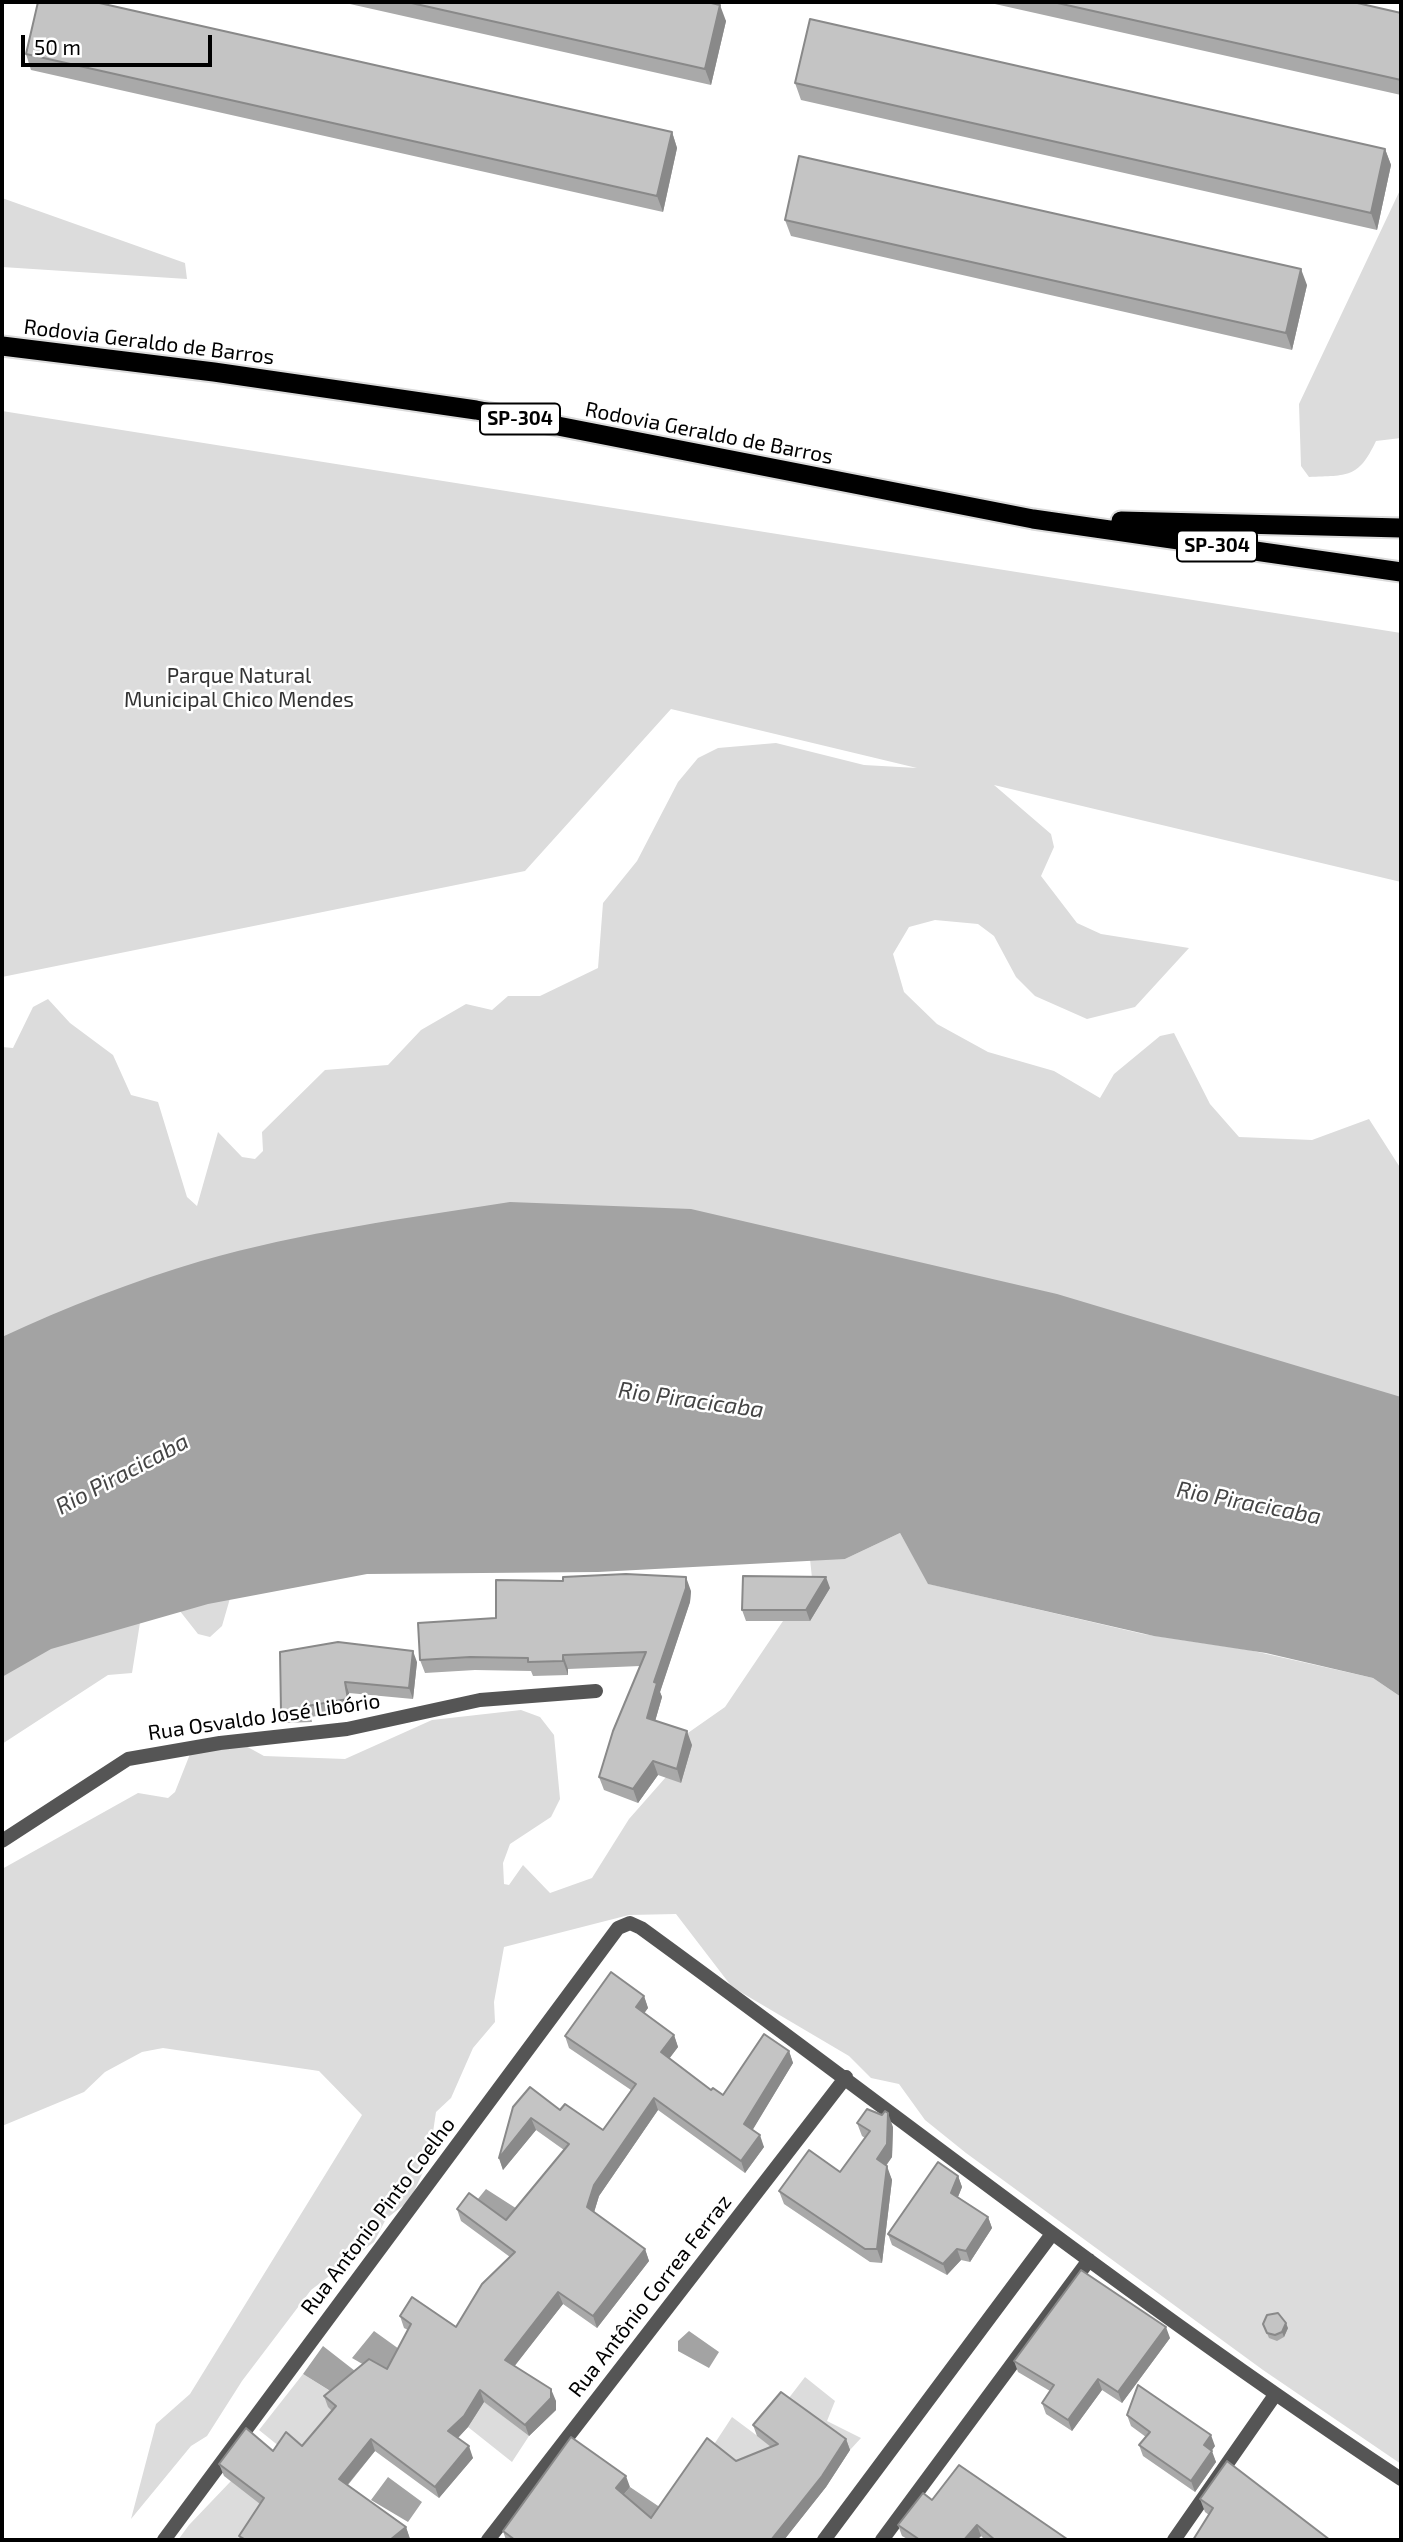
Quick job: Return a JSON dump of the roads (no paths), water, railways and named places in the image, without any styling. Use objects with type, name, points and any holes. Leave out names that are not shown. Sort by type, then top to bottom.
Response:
[{"type":"highway","name":"Rodovia Geraldo de Barros","points":[[2,346],[214,372],[476,410],[1033,519],[1401,572]]},
{"type":"highway","name":"Rodovia Geraldo de Barros","points":[[1033,519],[1401,528]]},
{"type":"street","name":"Rua Osvaldo José Libório","points":[[2,1841],[128,1759],[220,1742],[347,1729],[481,1700],[596,1691]]},
{"type":"street","name":"Rua Antonio Pinto Coelho","points":[[164,2540],[618,1928],[630,1923],[652,1936],[846,2077]]},
{"type":"street","points":[[846,2077],[1052,2234],[1275,2395],[1401,2479]]},
{"type":"street","name":"Rua Antônio Correa Ferraz","points":[[488,2540],[846,2077]]},
{"type":"street","points":[[824,2540],[1052,2234]]},
{"type":"street","points":[[882,2540],[1088,2260]]},
{"type":"street","points":[[1174,2540],[1275,2395]]},
{"type":"water","name":"Rio Piracicaba","points":[[510,1202],[691,1209],[1057,1294],[1401,1397],[1401,1697],[1373,1678],[1266,1653],[1154,1636],[928,1584],[900,1533],[845,1559],[598,1572],[367,1574],[208,1604],[51,1649],[2,1677],[2,1337],[125,1286],[201,1261],[277,1242],[355,1227]]},
{"type":"water","points":[[486,2189],[525,2214],[511,2232],[473,2205]]},
{"type":"water","points":[[374,2331],[406,2354],[392,2381],[352,2358]]},
{"type":"water","points":[[689,2331],[719,2352],[709,2368],[678,2351],[678,2341]]},
{"type":"water","points":[[323,2346],[364,2378],[348,2402],[303,2374]]},
{"type":"water","points":[[388,2477],[422,2502],[408,2522],[371,2500]]},
{"type":"water","points":[[630,2487],[667,2512],[655,2529],[618,2501]]},
{"type":"park label","name":"Parque Natural Municipal Chico Mendes","points":[[239,688]]}]
